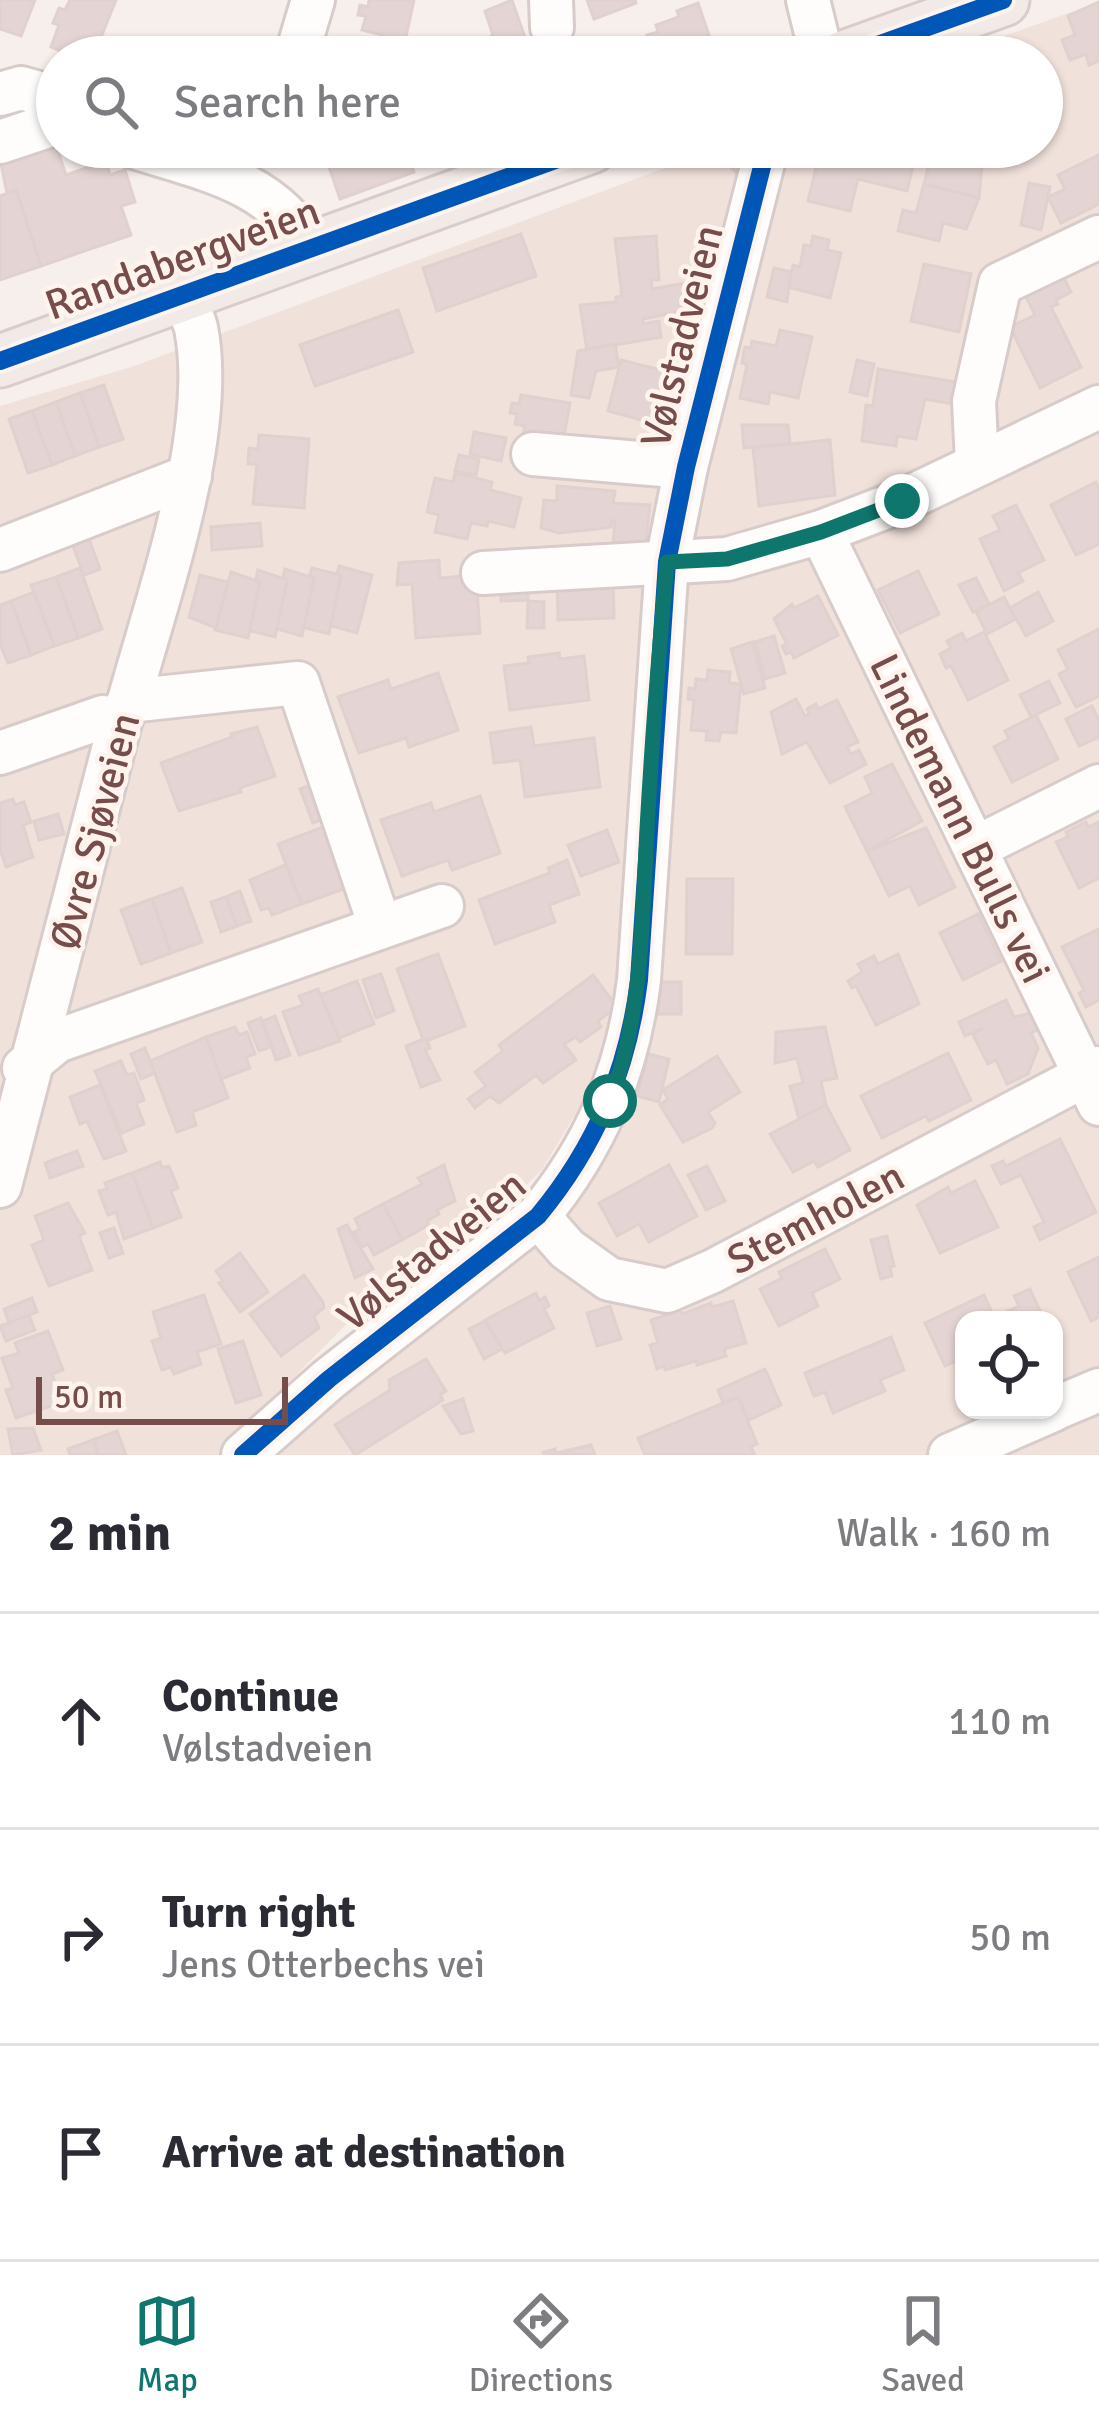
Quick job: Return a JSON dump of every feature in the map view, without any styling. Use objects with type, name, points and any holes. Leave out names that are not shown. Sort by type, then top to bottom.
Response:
[{"type":"main road","points":[[903,36],[1003,0]]},
{"type":"main road","name":"Randabergveien","points":[[0,362],[533,168]]},
{"type":"street","points":[[302,36],[313,0]]},
{"type":"street","points":[[808,0],[816,36]]},
{"type":"street","points":[[0,94],[21,88],[36,92]]},
{"type":"street","points":[[0,142],[36,130]]},
{"type":"street","points":[[200,168],[241,181],[295,221],[310,248]]},
{"type":"street","name":"Vølstadveien","points":[[243,1455],[329,1379],[538,1216],[562,1188],[610,1101],[633,1028],[667,562],[762,168]]},
{"type":"street","points":[[976,464],[974,401],[1000,284],[1099,236]]},
{"type":"street","name":"Øvre Sjøveien","points":[[0,1186],[16,1070],[190,476],[199,404],[196,327],[182,293]]},
{"type":"street","points":[[483,573],[727,559],[821,532],[902,501],[1099,406]]},
{"type":"street","name":"Vølstadveien","points":[[533,463],[684,476]]},
{"type":"street","points":[[0,550],[190,476]]},
{"type":"street","name":"Lindemann Bulls vei","points":[[821,532],[1094,1082]]},
{"type":"street","points":[[0,753],[125,710],[298,683],[380,926]]},
{"type":"street","points":[[977,847],[1099,786]]},
{"type":"street","points":[[16,1070],[57,1041],[442,906]]},
{"type":"street","name":"Stemholen","points":[[538,1216],[567,1249],[609,1280],[667,1291],[1094,1082]]},
{"type":"street","points":[[1063,1406],[1099,1390]]},
{"type":"street","points":[[952,1454],[1032,1419]]},
{"type":"shaded area","points":[[1099,2],[1099,1455],[268,1455],[533,1216],[619,1062],[721,323],[784,168],[1063,168],[1063,36],[1004,36]]},
{"type":"shaded area","points":[[665,168],[741,168],[696,319],[651,559],[613,1051],[542,1170],[505,1206],[370,1300],[218,1455],[0,1455],[0,406],[134,366]]},
{"type":"building","points":[[0,0],[35,0],[21,36],[0,29]]},
{"type":"building","points":[[70,0],[116,0],[101,36],[55,36],[59,25],[53,23],[59,8],[65,10]]},
{"type":"building","points":[[369,0],[414,0],[406,36],[362,30],[366,16],[358,15],[360,5],[368,7]]},
{"type":"building","points":[[512,0],[524,36],[492,36],[485,11]]},
{"type":"building","points":[[587,0],[635,0],[636,3],[594,19]]},
{"type":"building","points":[[1099,2],[1099,61],[1089,65],[1086,54],[1070,60],[1063,42],[1075,35],[1068,16]]},
{"type":"building","points":[[698,3],[709,35],[647,36],[658,32],[656,25],[679,17],[677,11]]},
{"type":"building","points":[[36,146],[36,168],[64,168],[66,175],[86,168],[108,168],[110,175],[125,170],[135,202],[121,206],[131,235],[41,266],[16,190],[7,193],[0,159]]},
{"type":"building","points":[[1099,155],[1099,204],[1061,223],[1048,197],[1065,189],[1058,175]]},
{"type":"building","points":[[329,168],[413,168],[414,172],[340,199]]},
{"type":"building","points":[[816,168],[912,168],[907,191],[858,179],[850,211],[808,201]]},
{"type":"building","points":[[928,168],[982,168],[979,198],[924,184]]},
{"type":"building","points":[[1029,183],[1050,187],[1041,230],[1021,225]]},
{"type":"building","points":[[924,184],[979,198],[966,229],[943,223],[939,241],[898,231],[903,210],[916,213]]},
{"type":"building","points":[[16,190],[41,266],[0,280],[0,196]]},
{"type":"building","points":[[521,234],[536,276],[437,311],[423,268]]},
{"type":"building","points":[[656,236],[659,280],[651,280],[652,289],[691,282],[683,311],[643,319],[643,324],[659,321],[661,337],[587,350],[580,305],[616,302],[622,296],[615,239]]},
{"type":"building","points":[[813,236],[829,240],[827,250],[841,253],[830,298],[787,287],[793,265],[800,267],[804,245],[811,246]]},
{"type":"building","points":[[924,264],[971,274],[959,332],[911,321]]},
{"type":"building","points":[[774,268],[791,272],[787,302],[767,297]]},
{"type":"building","points":[[1059,268],[1071,292],[1051,307],[1081,367],[1040,388],[1010,327],[1035,315],[1021,287]]},
{"type":"building","points":[[398,310],[413,352],[315,386],[300,345]]},
{"type":"building","points":[[780,330],[812,337],[798,398],[770,392],[768,404],[740,398],[747,365],[742,363],[745,347],[751,348],[752,341],[776,346]]},
{"type":"building","points":[[615,344],[619,367],[596,371],[589,398],[571,395],[578,351]]},
{"type":"building","points":[[621,360],[669,372],[656,424],[608,411]]},
{"type":"building","points":[[857,360],[874,364],[867,396],[850,392]]},
{"type":"building","points":[[878,369],[956,382],[953,404],[925,399],[916,439],[897,436],[896,446],[862,441],[866,405],[873,406]]},
{"type":"building","points":[[104,385],[123,439],[99,447],[80,393]]},
{"type":"building","points":[[80,393],[99,447],[75,456],[56,402]]},
{"type":"building","points":[[521,395],[570,403],[562,447],[522,439],[525,426],[515,424],[517,414],[510,413]]},
{"type":"building","points":[[56,402],[75,456],[52,465],[32,411]]},
{"type":"building","points":[[32,411],[52,465],[28,473],[9,419]]},
{"type":"building","points":[[742,425],[788,425],[790,443],[744,448]]},
{"type":"building","points":[[474,432],[506,438],[501,461],[470,454]]},
{"type":"building","points":[[259,435],[309,439],[304,508],[253,504],[257,464],[248,464],[249,448],[258,449]]},
{"type":"building","points":[[830,440],[835,495],[759,506],[753,448]]},
{"type":"building","points":[[459,455],[479,459],[476,475],[455,471]]},
{"type":"building","points":[[455,473],[492,482],[490,490],[521,498],[514,527],[471,523],[467,539],[435,532],[439,515],[427,512],[435,478],[453,482]]},
{"type":"building","points":[[1096,482],[1099,544],[1076,555],[1051,505]]},
{"type":"building","points":[[557,486],[615,491],[613,503],[650,505],[646,542],[613,544],[612,520],[611,527],[597,529],[559,533],[541,528],[544,500],[557,501]]},
{"type":"building","points":[[1016,505],[1044,560],[1018,573],[1023,581],[1004,591],[980,539],[1000,530],[993,516]]},
{"type":"building","points":[[260,523],[262,546],[212,550],[211,527]]},
{"type":"building","points":[[89,539],[100,569],[84,575],[73,546]]},
{"type":"building","points":[[439,560],[440,578],[476,575],[480,633],[416,638],[412,584],[397,585],[399,563]]},
{"type":"building","points":[[339,566],[372,575],[357,633],[328,625],[341,577]]},
{"type":"building","points":[[80,568],[102,629],[78,638],[56,577]]},
{"type":"building","points":[[312,568],[341,575],[329,634],[301,627],[314,578]]},
{"type":"building","points":[[285,569],[314,578],[302,636],[274,628],[287,580]]},
{"type":"building","points":[[258,570],[287,580],[275,637],[247,630],[260,582]]},
{"type":"building","points":[[918,571],[939,614],[900,633],[878,590]]},
{"type":"building","points":[[231,572],[260,582],[248,638],[215,630]]},
{"type":"building","points":[[200,575],[228,582],[216,628],[189,617]]},
{"type":"building","points":[[613,575],[614,618],[558,620],[557,577]]},
{"type":"building","points":[[56,577],[78,638],[54,646],[31,585]]},
{"type":"building","points":[[976,578],[989,604],[973,612],[959,585]]},
{"type":"building","points":[[528,579],[528,600],[501,601],[500,580]]},
{"type":"building","points":[[34,592],[54,646],[31,655],[11,601]]},
{"type":"building","points":[[1038,592],[1053,621],[1026,636],[1010,608]]},
{"type":"building","points":[[818,596],[838,635],[794,658],[791,652],[786,654],[782,646],[787,644],[774,619],[792,604],[794,608]]},
{"type":"building","points":[[1004,597],[1016,619],[987,634],[976,612]]},
{"type":"building","points":[[11,601],[31,655],[8,663],[0,644],[0,605]]},
{"type":"building","points":[[528,601],[544,602],[544,628],[527,628]]},
{"type":"building","points":[[1099,629],[1099,696],[1076,707],[1059,674],[1068,669],[1058,650]]},
{"type":"building","points":[[984,632],[1008,680],[968,700],[940,654],[951,648],[947,641],[962,633],[966,641]]},
{"type":"building","points":[[774,636],[785,673],[765,679],[755,642]]},
{"type":"building","points":[[752,642],[765,688],[744,694],[731,649]]},
{"type":"building","points":[[559,653],[560,659],[584,656],[589,700],[510,710],[504,666]]},
{"type":"building","points":[[708,670],[730,672],[729,683],[741,684],[736,733],[721,732],[719,741],[706,740],[707,731],[691,730],[694,700],[688,699],[689,688],[695,689],[696,679],[707,680]]},
{"type":"building","points":[[438,673],[458,730],[409,747],[406,738],[359,753],[338,697],[388,680],[391,689]]},
{"type":"building","points":[[1049,681],[1060,703],[1031,717],[1020,695]]},
{"type":"building","points":[[796,699],[805,716],[816,704],[818,709],[837,700],[858,742],[847,747],[851,754],[859,750],[866,764],[830,783],[807,742],[782,754],[771,712]]},
{"type":"building","points":[[1092,706],[1099,720],[1099,737],[1079,746],[1066,719]]},
{"type":"building","points":[[1036,715],[1058,759],[1012,782],[994,747],[1009,739],[1005,731]]},
{"type":"building","points":[[257,727],[275,776],[179,811],[161,763]]},
{"type":"building","points":[[531,727],[534,746],[594,738],[600,787],[525,797],[520,760],[494,763],[490,733]]},
{"type":"building","points":[[892,764],[922,821],[867,851],[845,807],[872,793],[865,777]]},
{"type":"building","points":[[325,780],[337,814],[313,823],[300,789]]},
{"type":"building","points":[[480,796],[500,853],[452,870],[448,860],[402,876],[381,820],[431,803],[434,812]]},
{"type":"building","points":[[13,799],[15,805],[24,802],[31,822],[23,825],[33,857],[6,867],[0,849],[0,803]]},
{"type":"building","points":[[58,814],[64,834],[39,840],[34,821]]},
{"type":"building","points":[[1086,822],[1088,827],[1099,822],[1099,878],[1079,888],[1056,842]]},
{"type":"building","points":[[323,827],[346,888],[302,904],[278,844]]},
{"type":"building","points":[[926,828],[955,887],[919,905],[910,886],[889,896],[867,851]]},
{"type":"building","points":[[607,830],[619,862],[581,876],[568,845]]},
{"type":"building","points":[[567,860],[579,894],[549,905],[555,922],[495,944],[479,900],[550,873],[548,868]]},
{"type":"building","points":[[285,865],[302,904],[272,915],[269,908],[261,910],[250,880]]},
{"type":"building","points":[[687,879],[733,879],[732,954],[686,954]]},
{"type":"building","points":[[182,888],[202,942],[171,953],[152,899]]},
{"type":"building","points":[[240,891],[251,921],[237,926],[226,897]]},
{"type":"building","points":[[226,897],[237,926],[221,932],[211,902]]},
{"type":"building","points":[[152,899],[171,953],[141,964],[121,910]]},
{"type":"building","points":[[978,914],[1001,961],[963,980],[940,933]]},
{"type":"building","points":[[1099,929],[1099,1000],[1086,1007],[1079,993],[1084,990],[1062,947]]},
{"type":"building","points":[[438,954],[465,1026],[424,1042],[397,969]]},
{"type":"building","points":[[898,954],[919,1004],[876,1025],[856,986],[852,988],[848,981],[862,972],[858,964],[874,956],[878,964]]},
{"type":"building","points":[[381,974],[394,1011],[376,1018],[363,980]]},
{"type":"building","points":[[593,975],[617,1007],[580,1042],[576,1037],[564,1044],[576,1060],[543,1083],[536,1075],[499,1103],[490,1096],[475,1108],[468,1099],[486,1086],[475,1072],[503,1051],[499,1045]]},
{"type":"building","points":[[357,981],[374,1024],[339,1038],[320,995]]},
{"type":"building","points":[[658,982],[681,982],[681,1014],[658,1014]]},
{"type":"building","points":[[318,989],[340,1041],[299,1055],[283,1012],[303,1005],[299,996]]},
{"type":"building","points":[[1006,1000],[1014,1017],[1031,1013],[1038,1029],[1031,1033],[1038,1048],[1028,1074],[1007,1084],[996,1060],[988,1064],[973,1035],[983,1028],[965,1036],[959,1022]]},
{"type":"building","points":[[275,1016],[290,1055],[276,1060],[263,1021]]},
{"type":"building","points":[[261,1018],[271,1047],[259,1051],[248,1023]]},
{"type":"building","points":[[235,1027],[239,1035],[247,1032],[255,1054],[246,1057],[250,1068],[221,1079],[206,1037]]},
{"type":"building","points":[[825,1027],[837,1078],[821,1081],[826,1105],[799,1119],[790,1086],[803,1083],[797,1058],[775,1063],[776,1032]]},
{"type":"building","points":[[206,1037],[228,1098],[192,1112],[196,1125],[177,1132],[150,1061]]},
{"type":"building","points":[[423,1039],[440,1080],[421,1087],[406,1046]]},
{"type":"building","points":[[145,1048],[155,1073],[141,1079],[131,1054]]},
{"type":"building","points":[[948,1053],[971,1100],[882,1138],[861,1096]]},
{"type":"building","points":[[648,1054],[669,1059],[659,1102],[637,1096]]},
{"type":"building","points":[[717,1056],[740,1092],[708,1112],[715,1123],[712,1128],[683,1142],[660,1105],[668,1099],[663,1090]]},
{"type":"building","points":[[121,1061],[127,1075],[134,1073],[144,1100],[136,1103],[144,1124],[122,1133],[95,1071]]},
{"type":"building","points":[[100,1085],[126,1151],[104,1159],[87,1121],[80,1124],[70,1097]]},
{"type":"building","points":[[826,1105],[850,1150],[818,1167],[814,1161],[793,1172],[770,1134]]},
{"type":"building","points":[[1060,1139],[1096,1212],[1040,1240],[1034,1227],[1044,1222],[1021,1175],[1001,1184],[992,1166],[1003,1161],[1006,1166]]},
{"type":"building","points":[[77,1151],[83,1166],[50,1178],[45,1163]]},
{"type":"building","points":[[160,1162],[162,1168],[169,1166],[178,1188],[171,1191],[181,1217],[153,1228],[132,1173]]},
{"type":"building","points":[[444,1165],[455,1201],[437,1210],[439,1214],[427,1221],[429,1225],[402,1240],[383,1204],[422,1184],[418,1178]]},
{"type":"building","points":[[669,1165],[697,1216],[649,1242],[639,1224],[617,1236],[599,1203]]},
{"type":"building","points":[[707,1166],[725,1201],[706,1210],[688,1175]]},
{"type":"building","points":[[132,1173],[153,1228],[124,1239],[116,1212],[108,1215],[99,1191],[107,1189],[105,1183]]},
{"type":"building","points":[[975,1181],[998,1227],[940,1253],[917,1205],[948,1187],[951,1193]]},
{"type":"building","points":[[68,1203],[85,1233],[79,1236],[92,1270],[49,1286],[32,1245],[44,1240],[35,1216]]},
{"type":"building","points":[[383,1204],[402,1240],[374,1255],[368,1244],[362,1247],[354,1232],[360,1229],[355,1219]]},
{"type":"building","points":[[347,1225],[373,1269],[355,1278],[338,1229]]},
{"type":"building","points":[[114,1228],[123,1253],[109,1258],[100,1233]]},
{"type":"building","points":[[887,1236],[894,1266],[890,1267],[892,1276],[881,1279],[871,1240]]},
{"type":"building","points":[[825,1249],[840,1279],[812,1293],[818,1306],[779,1326],[760,1289],[782,1278],[779,1272]]},
{"type":"building","points":[[240,1253],[268,1292],[240,1312],[216,1271]]},
{"type":"building","points":[[1099,1257],[1099,1317],[1091,1321],[1068,1272]]},
{"type":"building","points":[[304,1275],[323,1302],[324,1308],[314,1316],[319,1328],[281,1356],[250,1314]]},
{"type":"building","points":[[1030,1289],[1040,1311],[1008,1311],[1019,1306],[1014,1296]]},
{"type":"building","points":[[536,1293],[539,1300],[545,1297],[549,1306],[544,1309],[554,1328],[505,1353],[485,1320]]},
{"type":"building","points":[[204,1295],[221,1344],[197,1352],[201,1364],[174,1374],[171,1367],[162,1370],[152,1341],[161,1338],[153,1312]]},
{"type":"building","points":[[984,1295],[991,1311],[955,1311],[955,1361],[945,1366],[925,1323]]},
{"type":"building","points":[[32,1298],[37,1312],[9,1323],[4,1309]]},
{"type":"building","points":[[733,1301],[746,1343],[724,1349],[726,1356],[697,1365],[696,1361],[657,1369],[650,1345],[658,1343],[651,1320],[679,1306],[682,1314]]},
{"type":"building","points":[[610,1306],[621,1339],[597,1346],[587,1313]]},
{"type":"building","points":[[29,1315],[35,1330],[6,1341],[0,1326]]},
{"type":"building","points":[[485,1321],[502,1349],[484,1359],[469,1329]]},
{"type":"building","points":[[48,1331],[63,1370],[52,1374],[62,1402],[16,1418],[6,1390],[13,1388],[2,1358],[19,1353],[15,1343]]},
{"type":"building","points":[[891,1337],[904,1370],[880,1380],[885,1391],[833,1413],[825,1392],[814,1396],[805,1373]]},
{"type":"building","points":[[243,1341],[261,1395],[236,1403],[218,1349]]},
{"type":"building","points":[[426,1359],[446,1391],[440,1395],[443,1400],[355,1455],[335,1425],[390,1390],[389,1380]]},
{"type":"building","points":[[765,1369],[781,1405],[749,1420],[738,1397],[723,1403],[718,1390]]},
{"type":"building","points":[[738,1397],[757,1444],[751,1447],[755,1455],[645,1455],[638,1438]]},
{"type":"building","points":[[463,1399],[473,1431],[461,1434],[443,1406]]},
{"type":"building","points":[[33,1428],[41,1450],[13,1455],[8,1429]]},
{"type":"building","points":[[117,1431],[126,1455],[98,1455],[93,1440]]},
{"type":"building","points":[[93,1440],[98,1455],[70,1455],[68,1449]]},
{"type":"building","points":[[591,1445],[595,1455],[542,1453],[555,1449],[556,1453]]},
{"type":"cycle path","points":[[903,36],[1003,0]]},
{"type":"cycle path","points":[[0,361],[533,168]]},
{"type":"cycle path","points":[[243,1455],[329,1379],[538,1216],[577,1162],[618,1076],[639,980],[667,562],[686,467],[762,168]]},
{"type":"route","points":[[610,1101],[633,1028],[639,980],[667,562],[727,559],[821,532],[902,501]]}]
